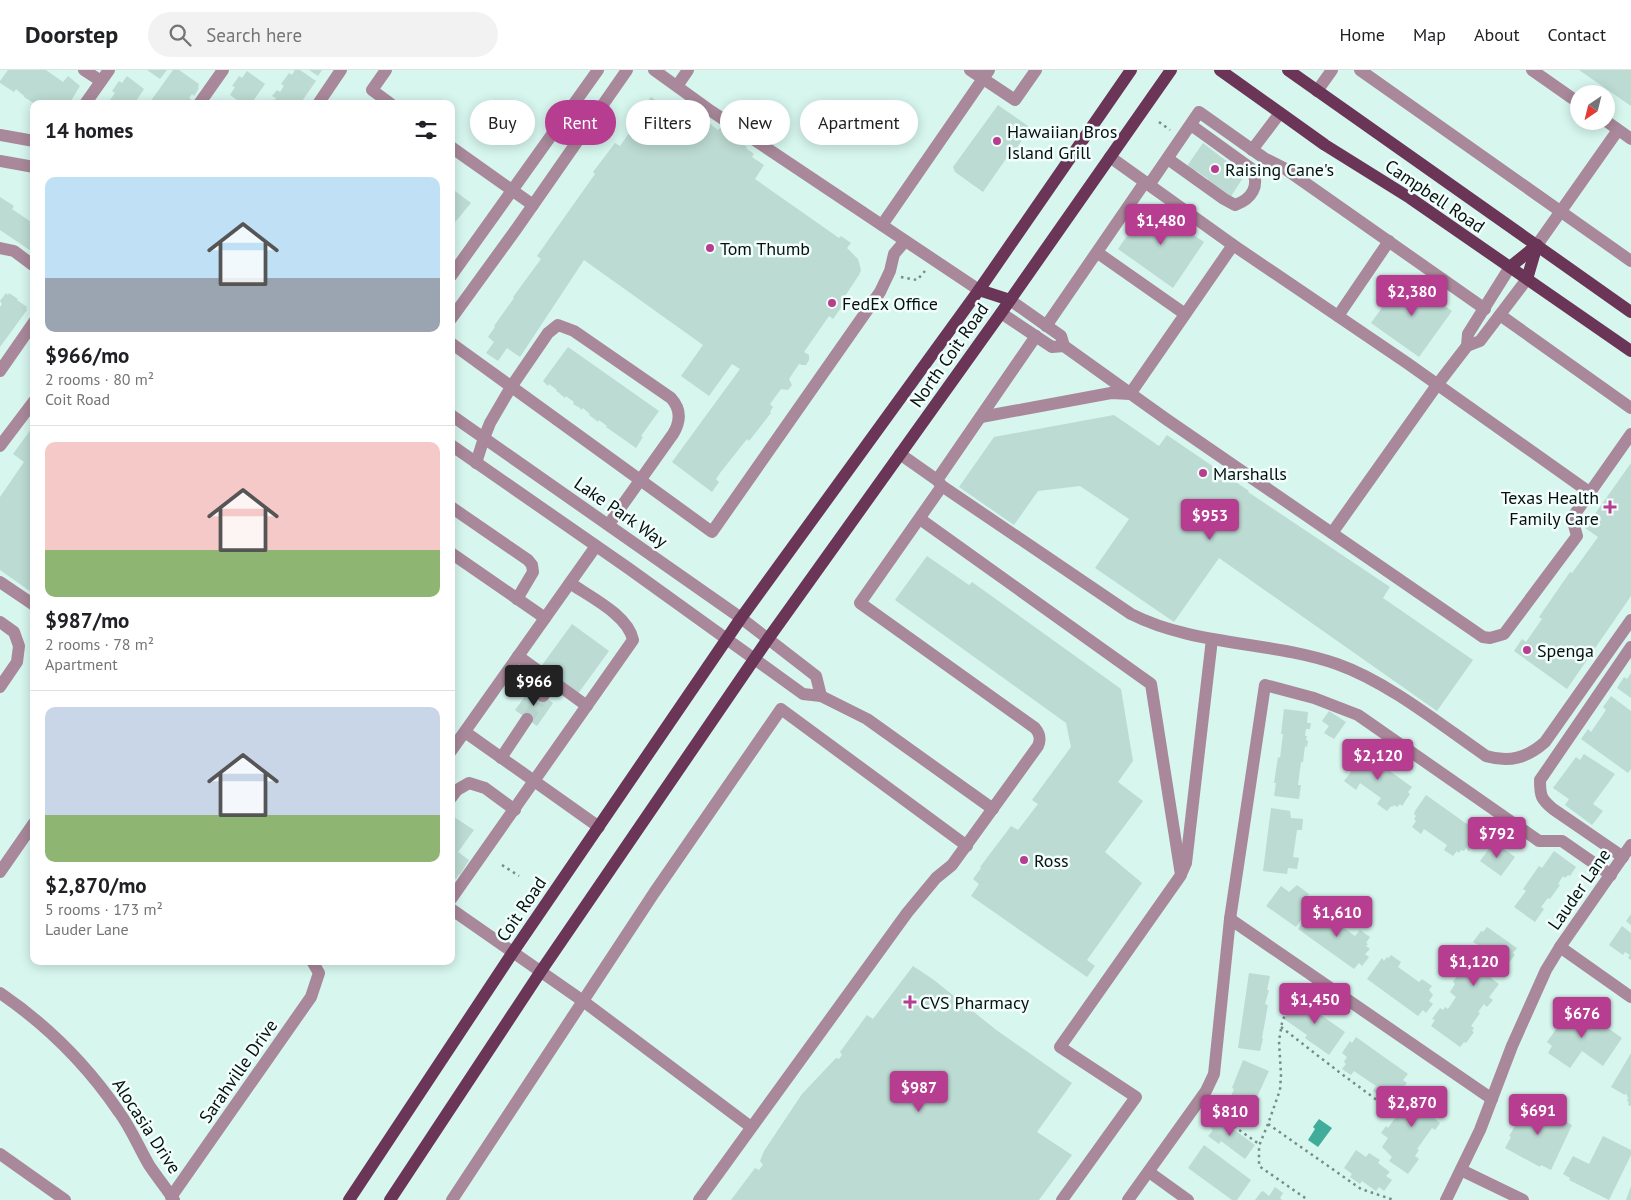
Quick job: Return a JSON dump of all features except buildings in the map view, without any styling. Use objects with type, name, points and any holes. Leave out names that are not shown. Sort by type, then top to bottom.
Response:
[{"type":"main road","name":"North Coit Road","points":[[726,640],[979,290],[1132,70]]},
{"type":"main road","name":"North Coit Road","points":[[755,660],[768,639],[1002,313],[1171,70]]},
{"type":"main road","name":"Campbell Road","points":[[1220,70],[1325,146],[1410,198],[1631,351]]},
{"type":"main road","name":"Campbell Road","points":[[1288,70],[1631,312]]},
{"type":"main road","points":[[1510,267],[1537,246]]},
{"type":"main road","points":[[1527,279],[1537,246]]},
{"type":"main road","points":[[979,290],[1010,300]]},
{"type":"main road","points":[[979,290],[1002,313]]},
{"type":"main road","name":"Coit Road","points":[[349,1200],[513,952],[726,640]]},
{"type":"main road","points":[[390,1200],[541,972],[755,660]]},
{"type":"street","points":[[84,70],[100,81]]},
{"type":"street","points":[[88,100],[108,70]]},
{"type":"street","points":[[202,100],[223,70]]},
{"type":"street","points":[[321,100],[341,70]]},
{"type":"street","points":[[386,70],[372,90],[386,100]]},
{"type":"street","points":[[455,270],[598,70]]},
{"type":"street","points":[[455,313],[627,70]]},
{"type":"street","points":[[654,70],[979,290]]},
{"type":"street","points":[[677,86],[688,70]]},
{"type":"street","points":[[970,70],[986,75],[1014,100],[1036,70]]},
{"type":"street","points":[[1317,91],[1332,70]]},
{"type":"street","points":[[1360,70],[1631,261]]},
{"type":"street","points":[[1532,70],[1570,97]]},
{"type":"street","points":[[882,225],[986,75]]},
{"type":"street","points":[[1046,326],[1147,184],[1168,159],[1199,112],[1264,158],[1284,168],[1485,309]]},
{"type":"street","points":[[1252,150],[1280,113]]},
{"type":"street","points":[[1168,159],[1235,205],[1246,201],[1255,188],[1257,178],[1252,169],[1191,125]]},
{"type":"street","points":[[1615,128],[1631,139]]},
{"type":"street","points":[[1537,246],[1618,130]]},
{"type":"street","points":[[0,135],[30,140]]},
{"type":"street","points":[[455,150],[533,205]]},
{"type":"street","points":[[1110,158],[1589,492]]},
{"type":"street","points":[[0,161],[30,167]]},
{"type":"street","points":[[455,346],[640,478],[712,532],[880,292],[890,272],[894,254],[905,241]]},
{"type":"street","points":[[1338,316],[1389,241]]},
{"type":"street","points":[[1130,394],[1233,245]]},
{"type":"street","points":[[0,248],[14,251],[30,263]]},
{"type":"street","points":[[1098,252],[1185,314]]},
{"type":"street","points":[[1467,346],[1468,334],[1510,267]]},
{"type":"street","points":[[1332,533],[1437,385],[1467,346],[1480,341],[1527,279]]},
{"type":"street","points":[[1010,300],[1061,336],[1064,346],[1130,394],[1483,637],[1490,638],[1504,634],[1507,631],[1577,536],[1572,518],[1631,434]]},
{"type":"street","points":[[1002,313],[1052,347],[1064,346]]},
{"type":"street","points":[[1500,314],[1631,408]]},
{"type":"street","points":[[476,463],[490,423],[511,387],[548,333],[558,326],[574,331],[671,398],[677,405],[679,416],[677,426],[609,524]]},
{"type":"street","points":[[0,371],[30,328]]},
{"type":"street","points":[[699,1200],[913,906],[936,878],[952,865],[967,846],[1040,742],[1039,733],[1035,728],[860,603],[920,519],[981,417],[1036,336]]},
{"type":"street","points":[[981,417],[1111,394],[1130,394]]},
{"type":"street","points":[[0,446],[30,406]]},
{"type":"street","name":"Lake Park Way","points":[[455,417],[741,618],[816,676],[821,696]]},
{"type":"street","points":[[455,448],[803,694],[821,696],[879,726],[993,810]]},
{"type":"street","points":[[900,454],[1131,614],[1165,629],[1212,639],[1282,650],[1337,664],[1356,672],[1400,697],[1486,756],[1506,760],[1527,755],[1545,742],[1631,620]]},
{"type":"street","points":[[455,510],[528,560],[532,565],[533,572],[517,599]]},
{"type":"street","points":[[920,519],[1151,684],[1181,876]]},
{"type":"street","points":[[455,746],[596,546]]},
{"type":"street","points":[[455,556],[545,618]]},
{"type":"street","points":[[0,582],[30,602]]},
{"type":"street","points":[[455,894],[633,640],[631,632],[618,616],[570,583]]},
{"type":"street","points":[[0,622],[14,632],[19,646],[17,662],[0,687]]},
{"type":"street","points":[[1062,1200],[1136,1097],[1060,1047],[1181,876],[1186,863],[1212,639]]},
{"type":"street","points":[[1623,857],[1553,809],[1543,800],[1540,792],[1540,780],[1631,647]]},
{"type":"street","points":[[518,656],[587,706]]},
{"type":"street","points":[[544,696],[553,682]]},
{"type":"street","points":[[1128,1200],[1206,1091],[1214,1074],[1230,919],[1265,685],[1286,689],[1314,698],[1358,715],[1539,842],[1562,841],[1611,874]]},
{"type":"street","points":[[452,1200],[654,893],[781,709],[967,846]]},
{"type":"street","points":[[501,758],[527,719]]},
{"type":"street","points":[[465,732],[599,827]]},
{"type":"street","points":[[455,793],[469,783],[485,788],[515,810]]},
{"type":"street","points":[[0,872],[30,829]]},
{"type":"street","name":"Lauder Lane","points":[[1446,1200],[1480,1130],[1528,1007],[1546,970],[1631,845]]},
{"type":"street","points":[[455,912],[584,1001],[751,1127]]},
{"type":"street","points":[[1230,919],[1492,1099]]},
{"type":"street","points":[[1560,947],[1631,997]]},
{"type":"street","name":"Sarahville Drive","points":[[172,1198],[312,997],[318,974],[314,965]]},
{"type":"street","name":"Alocasia Drive","points":[[0,993],[41,1023],[66,1046],[98,1083],[121,1113],[149,1165],[172,1198]]},
{"type":"street","points":[[0,1154],[65,1200]]},
{"type":"street","points":[[1461,1170],[1523,1200]]},
{"type":"street","points":[[1149,1172],[1188,1200]]},
{"type":"path","points":[[1159,122],[1176,134]]},
{"type":"path","points":[[896,276],[916,280],[925,271]]},
{"type":"path","points":[[502,865],[519,876]]},
{"type":"path","points":[[1293,992],[1284,1014],[1279,1041],[1280,1090],[1260,1144],[1259,1166],[1308,1200]]},
{"type":"path","points":[[1281,1027],[1385,1106],[1397,1109]]},
{"type":"path","points":[[1218,1115],[1260,1144]]},
{"type":"path","points":[[1268,1124],[1361,1189],[1394,1200]]},
{"type":"shaded area","points":[[1319,1119],[1332,1128],[1318,1147],[1308,1140],[1315,1129],[1313,1127]]},
{"type":"tunnel","points":[[527,719],[543,696]]},
{"type":"place","name":"Hawaiian Bros Island Grill","points":[[997,141]]},
{"type":"place","name":"Raising Cane's","points":[[1215,169]]},
{"type":"place","name":"Tom Thumb","points":[[710,248]]},
{"type":"place","name":"FedEx Office","points":[[832,303]]},
{"type":"place","name":"Marshalls","points":[[1203,473]]},
{"type":"place","name":"Texas Health Family Care","points":[[1610,507]]},
{"type":"place","name":"Spenga","points":[[1527,650]]},
{"type":"place","name":"Ross","points":[[1024,860]]},
{"type":"place","name":"CVS Pharmacy","points":[[910,1002]]}]
